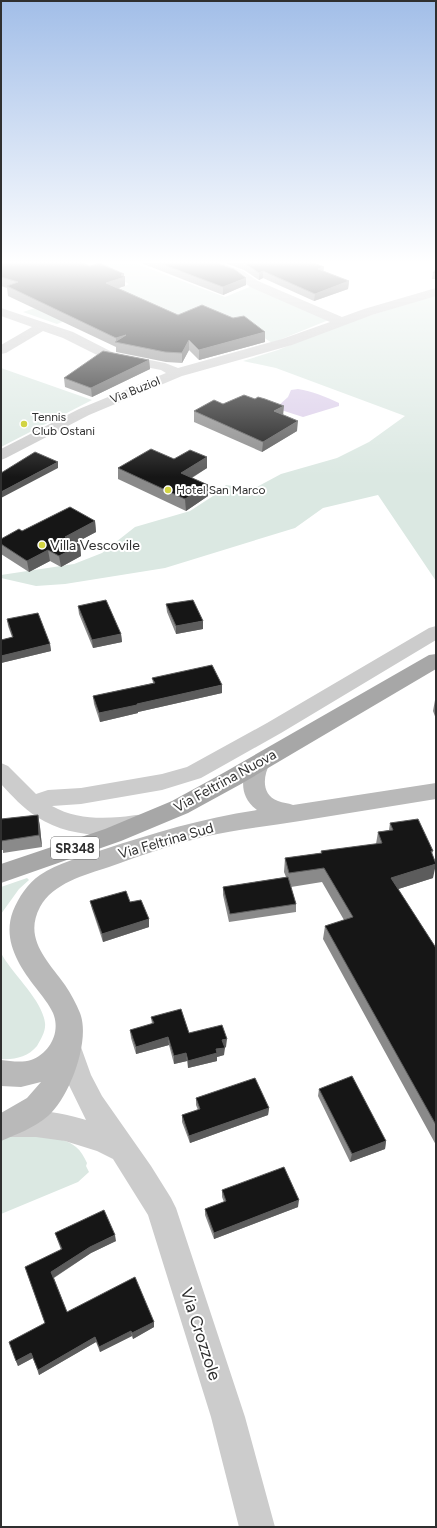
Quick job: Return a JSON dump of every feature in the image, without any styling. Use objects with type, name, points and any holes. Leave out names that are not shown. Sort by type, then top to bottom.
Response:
[{"type":"main road","name":"Via Feltrina Nuova","points":[[1,874],[149,820],[200,797],[436,660]]},
{"type":"main road","name":"Via Feltrina Sud","points":[[259,763],[255,770],[253,779],[261,801],[271,808],[300,812]]},
{"type":"main road","name":"Via Feltrina Sud","points":[[4,1125],[32,1112],[50,1095],[60,1074],[68,1041],[69,1024],[65,1009],[27,954],[23,942],[24,918],[30,903],[39,890],[60,876],[157,841],[221,825],[436,791]]},
{"type":"main road","points":[[1,1073],[24,1075],[42,1069],[57,1057],[68,1041]]},
{"type":"street","points":[[1,350],[28,334]]},
{"type":"street","points":[[63,334],[88,344],[110,356],[165,367],[177,373]]},
{"type":"street","name":"Via Buziol","points":[[1,455],[84,412],[177,373],[287,342],[308,334]]},
{"type":"street","points":[[33,803],[48,798],[81,796],[162,782],[194,773],[274,728],[436,632]]},
{"type":"street","points":[[1,771],[33,803],[56,818],[81,825],[108,826],[149,820]]},
{"type":"street","name":"Via Crozzole","points":[[68,1041],[73,1064],[87,1097],[161,1208],[228,1416],[257,1527]]},
{"type":"street","name":"Via Crozzole","points":[[4,1125],[45,1125],[70,1129],[104,1139],[122,1151]]},
{"type":"shaded area","points":[[259,334],[293,334],[272,343]]},
{"type":"shaded area","points":[[317,334],[436,334],[436,581],[378,495],[323,508],[295,528],[165,568],[65,584],[36,586],[1,578],[1,575],[74,564],[102,553],[135,527],[190,511],[213,496],[226,485],[253,489],[281,474],[337,458],[369,442],[405,416],[276,368],[243,361],[278,350]]},
{"type":"shaded area","name":"Tennis Club Ostani","points":[[1,368],[92,400],[1,447]]},
{"type":"shaded area","points":[[298,389],[314,393],[339,403],[339,406],[303,417],[281,410],[277,407],[288,397],[291,390]]},
{"type":"shaded area","points":[[27,878],[29,880],[19,889],[1,914],[1,887]]},
{"type":"shaded area","points":[[1,953],[33,996],[43,1014],[45,1023],[42,1038],[37,1046],[25,1055],[11,1059],[1,1059]]},
{"type":"shaded area","points":[[11,1135],[54,1138],[70,1143],[82,1154],[87,1163],[86,1166],[89,1172],[78,1182],[1,1214],[1,1137]]},
{"type":"building","points":[[108,334],[257,334],[199,350],[189,340],[182,353],[165,352],[115,342],[126,335],[116,338]]},
{"type":"building","points":[[103,351],[149,360],[91,388],[64,378]]},
{"type":"building","points":[[244,395],[255,399],[258,397],[284,406],[274,411],[298,421],[263,442],[194,411],[214,400],[223,404]]},
{"type":"building","points":[[151,449],[174,459],[190,450],[207,457],[181,473],[208,485],[185,499],[118,468]]},
{"type":"building","points":[[35,452],[58,462],[1,492],[1,473]]},
{"type":"building","points":[[70,507],[95,521],[65,537],[80,545],[59,556],[48,550],[27,561],[1,544],[1,539],[19,529],[22,531]]},
{"type":"building","points":[[106,600],[121,634],[92,640],[78,606]]},
{"type":"building","points":[[193,600],[203,621],[176,626],[166,604]]},
{"type":"building","points":[[38,613],[50,644],[1,656],[1,640],[13,637],[7,619]]},
{"type":"building","points":[[212,665],[222,685],[99,713],[93,696],[155,683],[152,678]]},
{"type":"building","points":[[38,815],[39,835],[1,841],[1,819]]},
{"type":"building","points":[[418,819],[433,851],[431,851],[436,864],[391,878],[436,948],[436,1125],[325,926],[353,917],[324,868],[289,873],[285,858],[322,853],[321,851],[382,843],[378,832],[393,830],[390,823]]},
{"type":"building","points":[[288,877],[296,904],[230,914],[223,887]]},
{"type":"building","points":[[126,891],[130,902],[141,900],[149,919],[102,934],[90,901]]},
{"type":"building","points":[[181,1009],[189,1033],[222,1025],[227,1039],[222,1040],[225,1048],[216,1049],[217,1053],[188,1061],[186,1053],[174,1056],[168,1037],[136,1047],[130,1030],[154,1023],[151,1017]]},
{"type":"building","points":[[352,1076],[386,1141],[352,1154],[319,1089]]},
{"type":"building","points":[[255,1078],[269,1108],[189,1136],[182,1115],[200,1109],[196,1098]]},
{"type":"building","points":[[284,1167],[299,1200],[214,1233],[205,1209],[226,1201],[222,1190]]},
{"type":"building","points":[[104,1210],[115,1235],[90,1247],[51,1272],[67,1312],[135,1277],[154,1322],[132,1333],[131,1331],[99,1347],[95,1337],[38,1370],[31,1353],[16,1361],[9,1342],[45,1323],[25,1267],[62,1249],[55,1233]]},
{"type":"place","name":"Tennis Club Ostani","points":[[24,424]]},
{"type":"place","name":"Hotel San Marco","points":[[168,490]]},
{"type":"place","name":"Villa Vescovile","points":[[42,545]]}]
